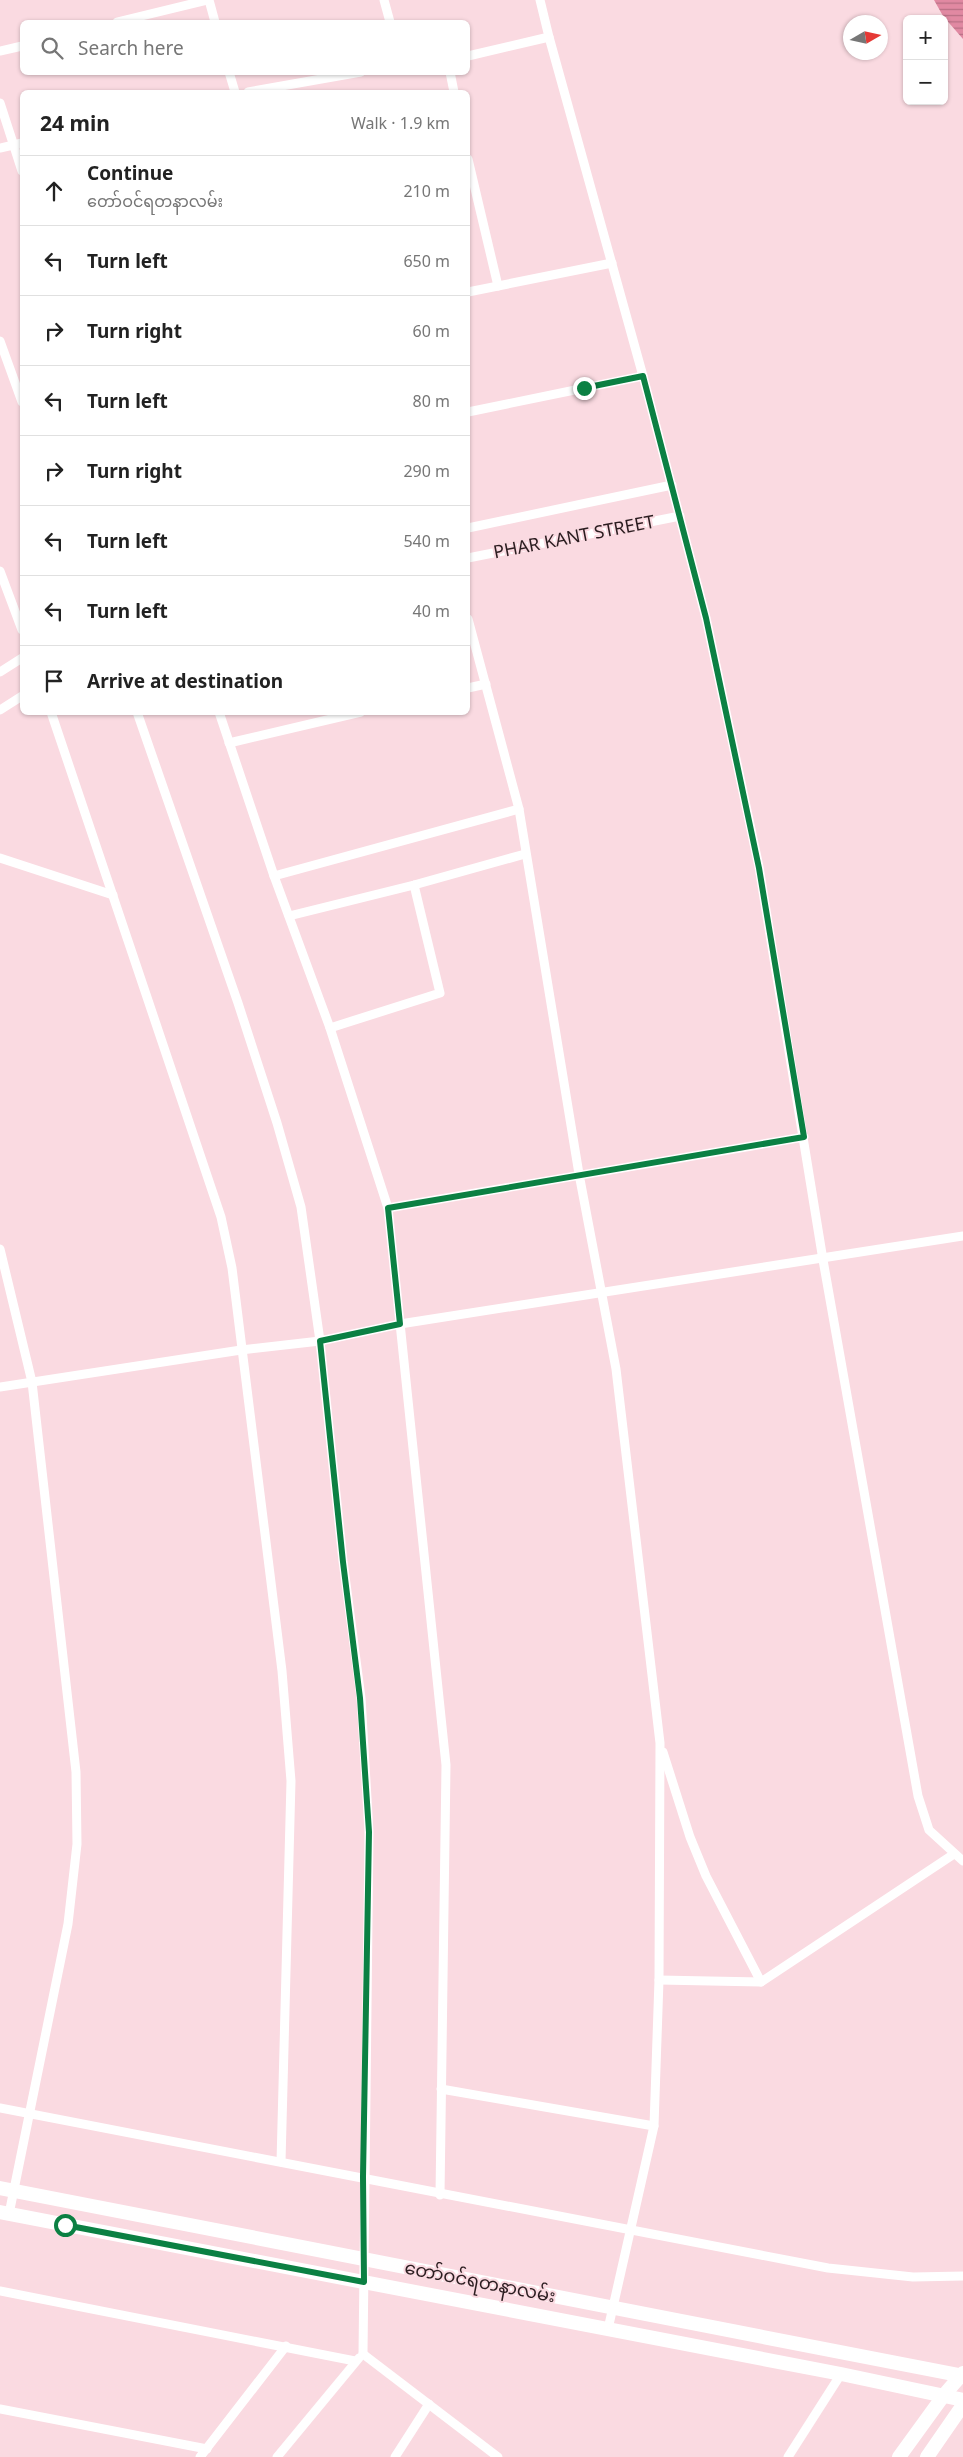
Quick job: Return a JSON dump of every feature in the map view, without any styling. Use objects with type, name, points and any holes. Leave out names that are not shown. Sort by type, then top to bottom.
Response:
[{"type":"main road","name":"တော်ဝင်ရတနာလမ်း","points":[[7,2189],[364,2258],[614,2309],[962,2375]]},
{"type":"main road","name":"တော်ဝင်ရတနာလမ်း","points":[[4,2213],[841,2374],[963,2400]]},
{"type":"main road","points":[[899,2457],[944,2395],[962,2375]]},
{"type":"main road","points":[[927,2457],[963,2405]]},
{"type":"street","points":[[125,20],[208,0],[214,20]]},
{"type":"street","points":[[384,0],[389,20]]},
{"type":"street","points":[[540,0],[643,376],[706,618],[759,868],[823,1260],[918,1796],[929,1830],[963,1861]]},
{"type":"street","points":[[470,56],[549,37]]},
{"type":"street","points":[[0,51],[20,46]]},
{"type":"street","points":[[230,75],[234,90]]},
{"type":"street","points":[[259,90],[344,75]]},
{"type":"street","points":[[451,75],[454,90]]},
{"type":"street","points":[[0,103],[18,144],[20,158]]},
{"type":"street","points":[[0,148],[18,144]]},
{"type":"street","points":[[470,173],[498,286]]},
{"type":"street","points":[[470,292],[612,263]]},
{"type":"street","points":[[0,341],[4,366],[20,398]]},
{"type":"street","points":[[470,412],[643,376]]},
{"type":"street","points":[[470,528],[672,485]]},
{"type":"street","name":"PHAR KANT STREET","points":[[470,558],[680,516]]},
{"type":"street","points":[[0,570],[20,625]]},
{"type":"street","points":[[470,626],[518,809],[579,1174],[616,1369],[660,1742],[659,1980],[654,2126],[608,2329]]},
{"type":"street","points":[[0,672],[20,659]]},
{"type":"street","points":[[470,688],[486,684]]},
{"type":"street","points":[[0,710],[20,697]]},
{"type":"street","points":[[52,715],[221,1217],[232,1268],[282,1671],[290,1781],[281,2162]]},
{"type":"street","points":[[138,715],[238,1003],[277,1123],[301,1207],[320,1341],[343,1562],[360,1698],[369,1832],[363,2177],[363,2354],[355,2361],[277,2457]]},
{"type":"street","points":[[220,715],[274,876],[330,1028],[388,1208],[446,1766],[440,2194]]},
{"type":"street","points":[[229,743],[348,715]]},
{"type":"street","points":[[274,876],[518,809]]},
{"type":"street","points":[[290,916],[414,885],[525,854]]},
{"type":"street","points":[[0,858],[113,895]]},
{"type":"street","points":[[330,1028],[440,993],[414,885]]},
{"type":"street","points":[[388,1208],[804,1137]]},
{"type":"street","points":[[0,1387],[242,1350],[320,1341],[400,1324],[823,1260],[963,1236]]},
{"type":"street","points":[[0,1249],[32,1382],[75,1763],[77,1844],[68,1924],[28,2113],[7,2189],[4,2213]]},
{"type":"street","points":[[660,1742],[690,1837],[700,1861],[719,1905],[762,1982]]},
{"type":"street","points":[[659,1980],[762,1982],[954,1854]]},
{"type":"street","points":[[441,2089],[654,2126]]},
{"type":"street","points":[[0,2108],[363,2177],[440,2194],[631,2228],[828,2268],[913,2277],[963,2276]]},
{"type":"street","points":[[0,2291],[355,2361]]},
{"type":"street","points":[[200,2457],[286,2346]]},
{"type":"street","points":[[363,2354],[498,2457]]},
{"type":"street","points":[[788,2457],[841,2374]]},
{"type":"street","points":[[395,2457],[429,2404]]},
{"type":"street","points":[[0,2409],[207,2449]]},
{"type":"shaded area","points":[[934,0],[963,0],[963,39],[948,22],[948,15],[942,15]]},
{"type":"route","points":[[65,2225],[364,2282],[363,2177],[369,1832],[360,1698],[343,1562],[320,1341],[400,1324],[388,1208],[804,1137],[759,868],[706,618],[643,376],[584,388]]}]
